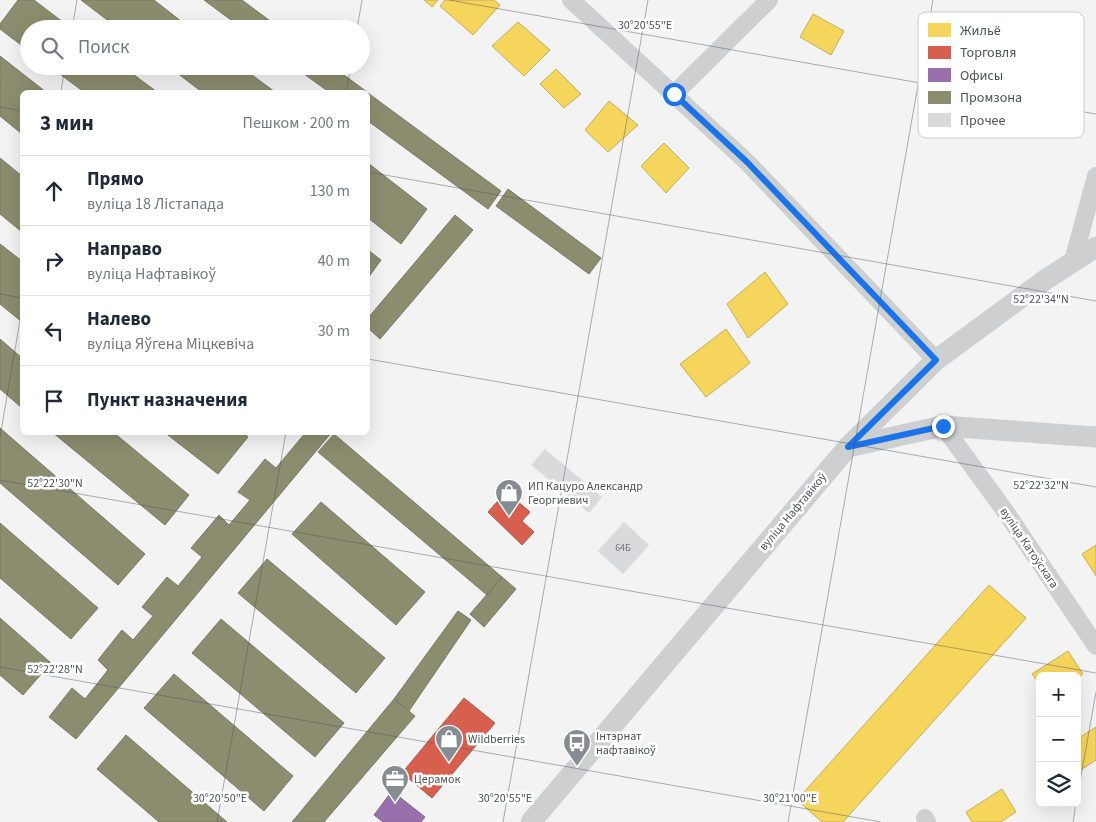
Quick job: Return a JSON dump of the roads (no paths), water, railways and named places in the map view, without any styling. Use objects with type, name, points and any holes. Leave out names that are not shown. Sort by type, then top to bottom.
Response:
[{"type":"street","points":[[571,0],[747,162],[936,360]]},
{"type":"street","points":[[674,94],[768,0]]},
{"type":"street","points":[[1073,261],[1096,176]]},
{"type":"street","name":"вуліца Нафтавікоў","points":[[531,822],[848,447],[936,360],[1073,261],[1096,247]]},
{"type":"street","points":[[848,447],[943,426],[1096,437]]},
{"type":"street","name":"вуліца Катоўскага","points":[[943,426],[1005,511],[1096,646]]},
{"type":"place","name":"ИП Кацуро Александр Георгиевич","points":[[509,517]]},
{"type":"place","name":"Wildberries","points":[[449,763]]},
{"type":"place","name":"Інтэрнат нафтавікоў","points":[[577,767]]},
{"type":"place","name":"Церамок","points":[[395,803]]}]
